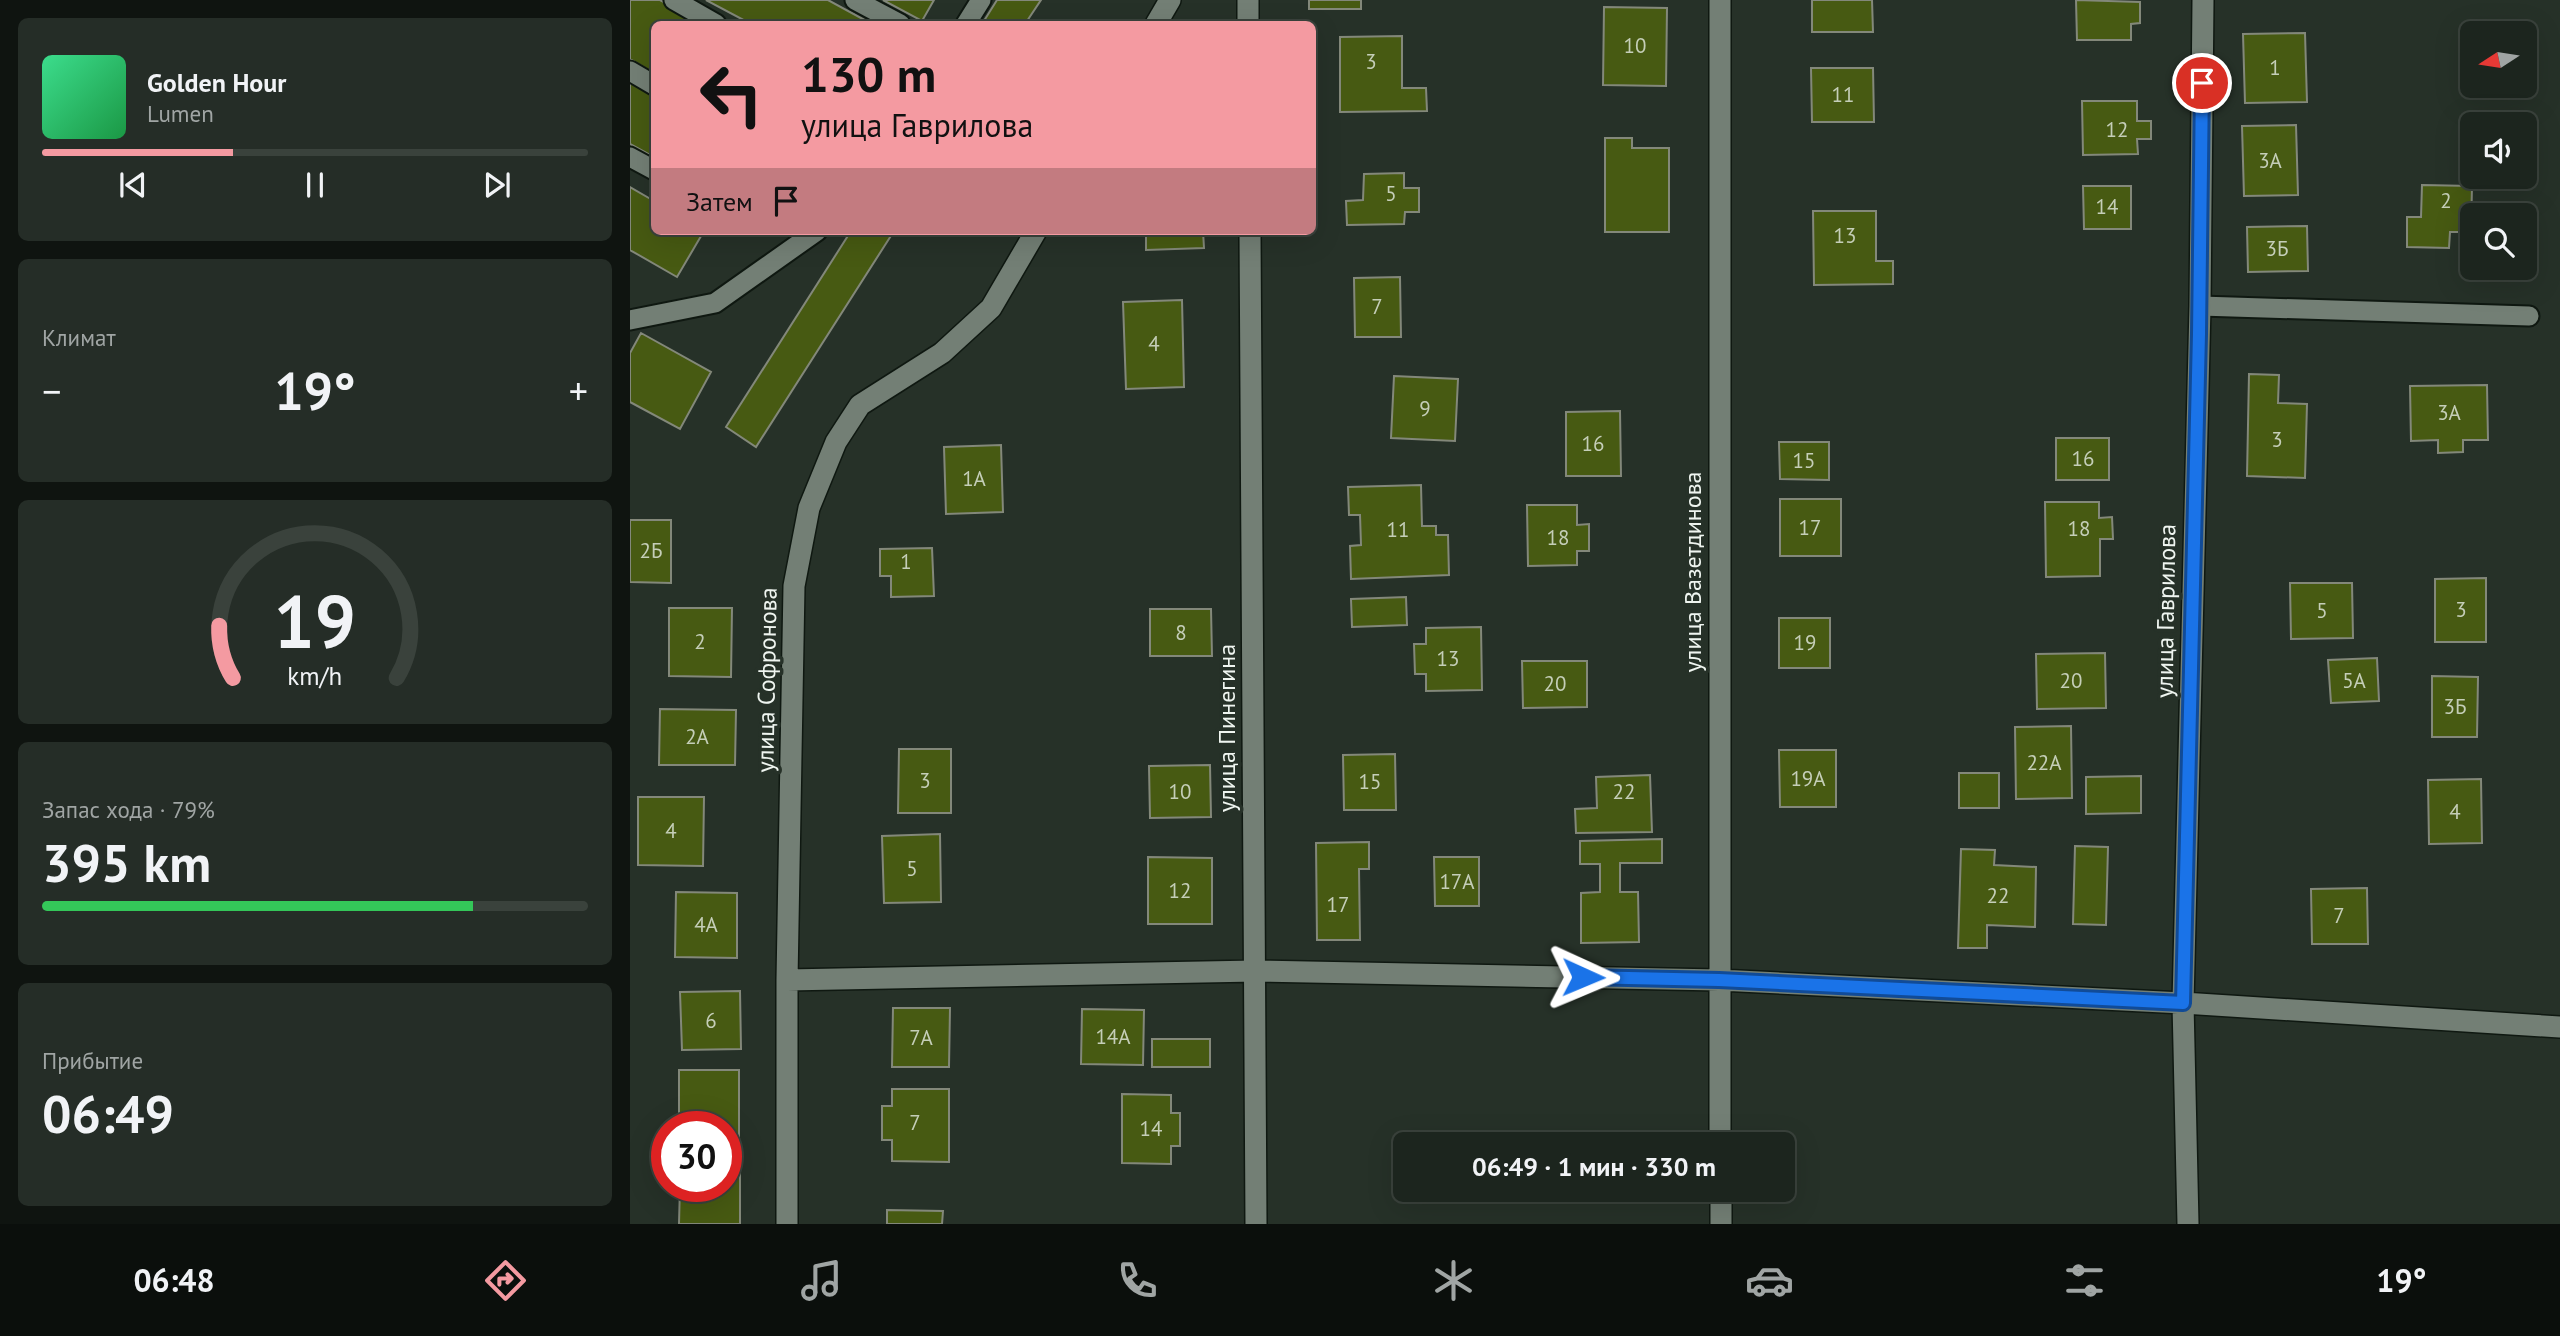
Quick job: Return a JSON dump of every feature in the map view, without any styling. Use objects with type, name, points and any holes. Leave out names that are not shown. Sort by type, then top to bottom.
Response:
[{"type":"street","points":[[1158,21],[1171,0]]},
{"type":"street","points":[[1248,0],[1248,21]]},
{"type":"street","name":"улица Вазетдинова","points":[[1720,0],[1720,1132]]},
{"type":"street","name":"улица Гаврилова","points":[[2188,1224],[2183,1003],[2200,306],[2203,0]]},
{"type":"street","name":"улица Софронова","points":[[787,1224],[787,980],[794,586],[809,508],[836,442],[860,405],[942,353],[991,308],[1034,235]]},
{"type":"street","name":"улица Пинегина","points":[[1250,235],[1256,1224]]},
{"type":"street","points":[[787,980],[1256,971],[1719,980],[2183,1003],[2560,1027]]},
{"type":"street","points":[[1721,1202],[1721,1224]]},
{"type":"lane","points":[[674,0],[711,21]]},
{"type":"lane","points":[[855,0],[894,21]]},
{"type":"lane","points":[[969,21],[981,0]]},
{"type":"lane","points":[[630,71],[651,83]]},
{"type":"lane","points":[[630,157],[651,168]]},
{"type":"lane","points":[[630,320],[715,303],[811,235]]},
{"type":"lane","points":[[2200,306],[2529,316]]},
{"type":"building","points":[[630,0],[660,0],[698,21],[651,21],[651,71],[630,59]]},
{"type":"building","points":[[706,0],[828,0],[866,21],[745,21]]},
{"type":"building","points":[[883,0],[934,0],[922,21]]},
{"type":"building","points":[[997,0],[1041,0],[1027,21],[984,21]]},
{"type":"building","points":[[1309,0],[1361,0],[1361,9],[1309,9]]},
{"type":"building","points":[[1812,0],[1872,0],[1873,32],[1812,32]]},
{"type":"building","points":[[2076,0],[2140,2],[2140,23],[2131,24],[2131,40],[2077,40]]},
{"type":"building","points":[[1604,7],[1667,8],[1666,86],[1603,85]]},
{"type":"building","points":[[2305,33],[2307,102],[2245,103],[2243,34]]},
{"type":"building","points":[[1402,36],[1402,88],[1426,88],[1427,111],[1340,112],[1340,37]]},
{"type":"building","points":[[1811,68],[1873,68],[1874,122],[1812,122]]},
{"type":"building","points":[[630,82],[651,94],[651,153],[650,155],[630,144]]},
{"type":"building","points":[[2082,101],[2137,101],[2137,121],[2151,121],[2151,139],[2137,139],[2138,154],[2083,155]]},
{"type":"building","points":[[2296,125],[2298,195],[2244,196],[2242,126]]},
{"type":"building","points":[[1605,138],[1632,138],[1632,148],[1669,148],[1669,232],[1605,232]]},
{"type":"building","points":[[1404,173],[1404,188],[1419,188],[1419,212],[1405,212],[1404,224],[1347,225],[1346,201],[1363,200],[1364,174]]},
{"type":"building","points":[[2422,185],[2460,186],[2460,189],[2472,189],[2472,203],[2460,203],[2460,232],[2450,232],[2449,248],[2407,247],[2407,217],[2421,217]]},
{"type":"building","points":[[2083,186],[2131,186],[2131,229],[2084,229]]},
{"type":"building","points":[[630,187],[651,199],[651,235],[702,235],[677,277],[630,250]]},
{"type":"building","points":[[1813,211],[1876,211],[1876,261],[1893,261],[1893,284],[1814,285]]},
{"type":"building","points":[[2307,226],[2308,271],[2248,272],[2247,227]]},
{"type":"building","points":[[848,235],[891,235],[756,447],[726,427]]},
{"type":"building","points":[[1146,235],[1203,235],[1204,248],[1146,250]]},
{"type":"building","points":[[1400,277],[1401,337],[1355,337],[1354,278]]},
{"type":"building","points":[[1182,300],[1184,387],[1126,389],[1123,302]]},
{"type":"building","points":[[641,333],[711,372],[680,429],[630,402],[630,353]]},
{"type":"building","points":[[2249,374],[2279,375],[2278,403],[2307,404],[2305,478],[2247,476]]},
{"type":"building","points":[[1394,376],[1458,379],[1455,441],[1391,438]]},
{"type":"building","points":[[2487,385],[2488,440],[2463,440],[2463,452],[2438,453],[2438,440],[2411,441],[2410,386]]},
{"type":"building","points":[[1620,411],[1621,476],[1566,476],[1566,412]]},
{"type":"building","points":[[2056,438],[2109,438],[2109,480],[2056,480]]},
{"type":"building","points":[[1779,442],[1829,442],[1829,480],[1780,479]]},
{"type":"building","points":[[1001,445],[1003,512],[946,514],[944,447]]},
{"type":"building","points":[[1421,485],[1422,526],[1436,526],[1436,535],[1448,535],[1449,575],[1351,579],[1350,546],[1361,545],[1360,515],[1349,515],[1348,487]]},
{"type":"building","points":[[1780,499],[1841,499],[1841,556],[1780,556]]},
{"type":"building","points":[[2045,502],[2099,502],[2099,518],[2112,517],[2113,539],[2100,539],[2100,576],[2046,577]]},
{"type":"building","points":[[1527,505],[1577,505],[1577,525],[1589,524],[1589,551],[1577,551],[1577,565],[1528,566]]},
{"type":"building","points":[[630,520],[671,520],[671,583],[630,582]]},
{"type":"building","points":[[932,548],[934,596],[891,597],[891,576],[880,576],[880,549]]},
{"type":"building","points":[[2486,578],[2486,642],[2435,642],[2435,579]]},
{"type":"building","points":[[2290,583],[2352,583],[2353,638],[2291,639]]},
{"type":"building","points":[[1406,597],[1407,625],[1352,627],[1351,599]]},
{"type":"building","points":[[669,608],[732,608],[731,677],[669,676]]},
{"type":"building","points":[[1150,609],[1211,609],[1212,656],[1150,656]]},
{"type":"building","points":[[1779,618],[1830,618],[1830,668],[1779,668]]},
{"type":"building","points":[[1481,627],[1482,690],[1426,691],[1426,674],[1415,674],[1414,644],[1426,644],[1426,628]]},
{"type":"building","points":[[2105,653],[2106,708],[2037,709],[2036,654]]},
{"type":"building","points":[[2377,658],[2379,701],[2331,703],[2328,660]]},
{"type":"building","points":[[1522,661],[1587,661],[1587,707],[1523,708]]},
{"type":"building","points":[[2432,676],[2478,677],[2477,737],[2432,737]]},
{"type":"building","points":[[660,709],[736,710],[735,765],[659,765]]},
{"type":"building","points":[[2071,726],[2072,798],[2016,799],[2015,727]]},
{"type":"building","points":[[899,749],[951,749],[951,813],[898,813]]},
{"type":"building","points":[[1779,750],[1836,750],[1836,807],[1780,807]]},
{"type":"building","points":[[1395,754],[1396,810],[1344,810],[1343,755]]},
{"type":"building","points":[[1210,765],[1211,817],[1150,818],[1149,766]]},
{"type":"building","points":[[1959,773],[1999,773],[1999,808],[1959,808]]},
{"type":"building","points":[[1650,775],[1652,832],[1576,833],[1575,809],[1597,808],[1596,777]]},
{"type":"building","points":[[2141,776],[2141,813],[2086,814],[2086,777]]},
{"type":"building","points":[[2481,779],[2482,843],[2429,844],[2428,780]]},
{"type":"building","points":[[638,797],[704,797],[703,866],[638,865]]},
{"type":"building","points":[[940,834],[941,902],[884,903],[882,836]]},
{"type":"building","points":[[1662,839],[1662,863],[1620,863],[1620,892],[1638,892],[1639,942],[1581,943],[1581,893],[1600,892],[1600,864],[1580,864],[1580,841]]},
{"type":"building","points":[[1369,842],[1369,869],[1359,869],[1360,940],[1317,940],[1316,843]]},
{"type":"building","points":[[2075,846],[2108,847],[2106,925],[2073,924]]},
{"type":"building","points":[[1961,849],[1995,850],[1994,865],[2036,867],[2035,927],[1987,925],[1987,948],[1958,948]]},
{"type":"building","points":[[1148,857],[1212,858],[1212,924],[1148,924]]},
{"type":"building","points":[[1434,857],[1479,857],[1479,906],[1435,906]]},
{"type":"building","points":[[2367,888],[2368,944],[2312,944],[2311,889]]},
{"type":"building","points":[[676,892],[737,893],[737,958],[675,957]]},
{"type":"building","points":[[740,991],[741,1049],[682,1050],[680,992]]},
{"type":"building","points":[[893,1008],[950,1008],[949,1067],[892,1067]]},
{"type":"building","points":[[1082,1009],[1144,1010],[1143,1065],[1081,1064]]},
{"type":"building","points":[[1152,1039],[1210,1039],[1210,1067],[1152,1067]]},
{"type":"building","points":[[679,1070],[739,1070],[739,1111],[679,1111]]},
{"type":"building","points":[[892,1089],[949,1089],[949,1162],[892,1161],[892,1140],[882,1140],[882,1106],[892,1106]]},
{"type":"building","points":[[1122,1094],[1171,1095],[1171,1113],[1180,1113],[1180,1146],[1171,1146],[1171,1164],[1122,1163]]},
{"type":"building","points":[[680,1202],[740,1202],[740,1224],[679,1224]]},
{"type":"building","points":[[887,1210],[943,1211],[942,1224],[887,1224]]},
{"type":"route","points":[[1583,977],[1719,980],[2183,1003],[2199,334],[2202,83]]}]
